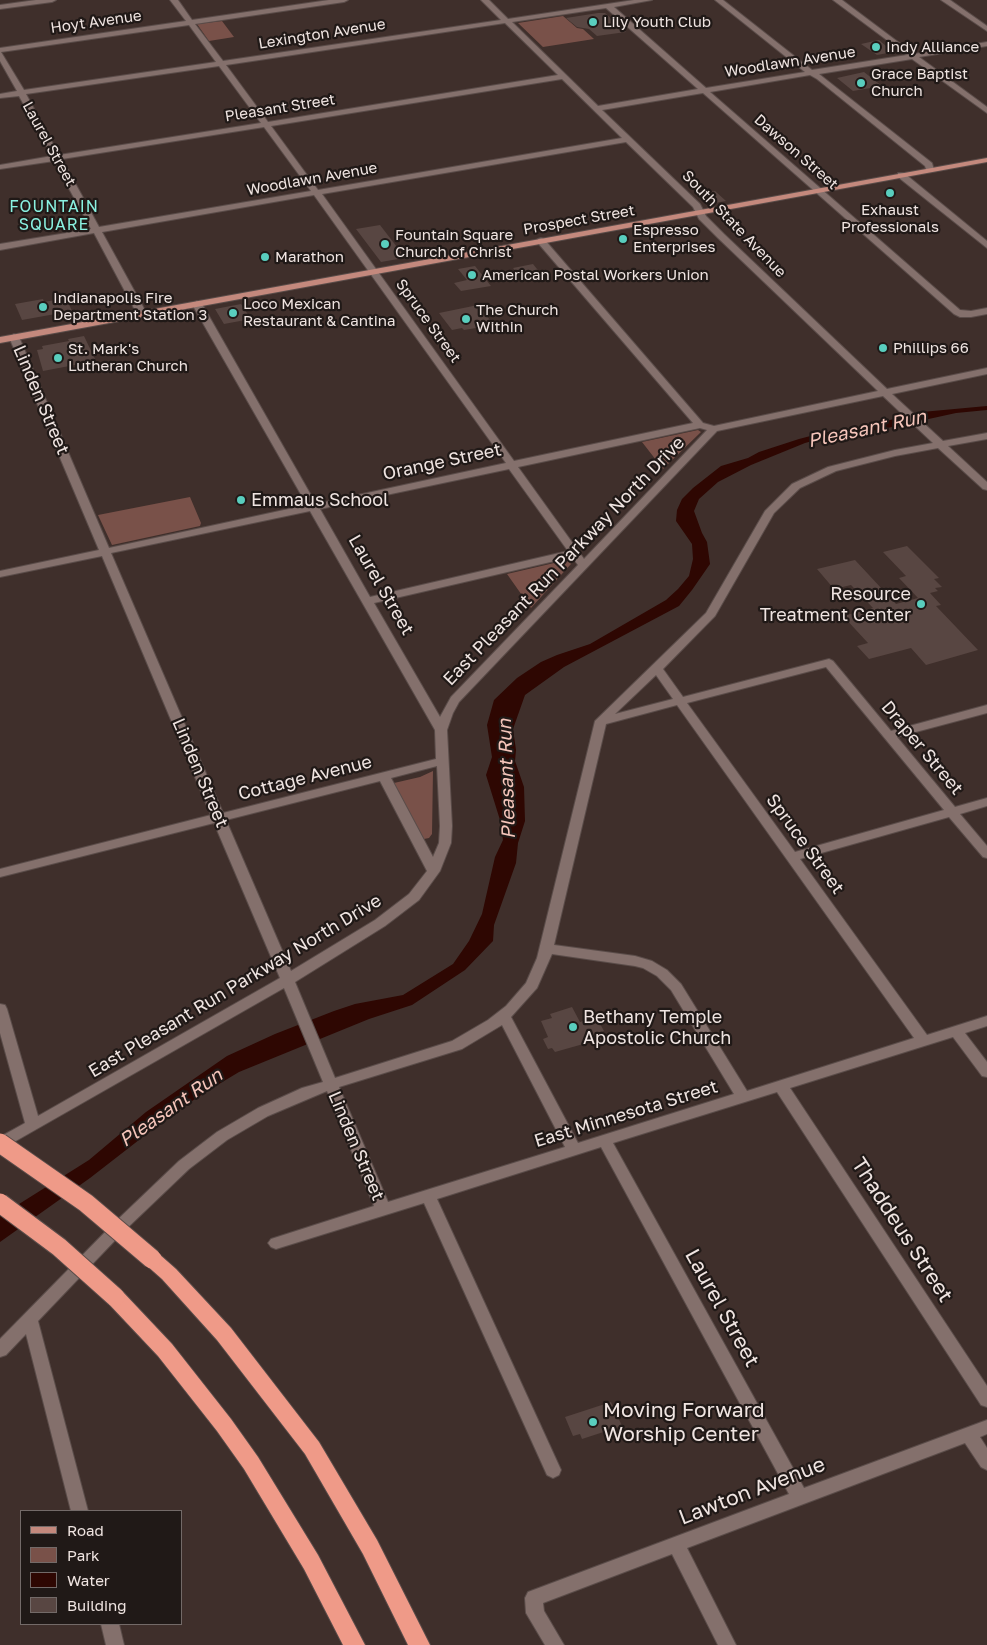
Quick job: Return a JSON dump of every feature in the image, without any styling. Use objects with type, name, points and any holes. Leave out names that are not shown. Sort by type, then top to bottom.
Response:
[{"type":"highway","points":[[0,1144],[86,1203],[169,1274],[224,1334],[312,1448],[357,1523],[419,1645]]},
{"type":"highway","points":[[0,1203],[59,1247],[115,1297],[165,1350],[224,1425],[251,1463],[311,1562],[354,1645]]},
{"type":"main road","name":"Prospect Street","points":[[0,340],[987,160]]},
{"type":"street","points":[[0,7],[52,0]]},
{"type":"street","name":"Spruce Street","points":[[174,0],[316,192],[584,566]]},
{"type":"street","name":"Hoyt Avenue","points":[[0,52],[344,0]]},
{"type":"street","name":"South State Avenue","points":[[485,0],[697,206],[702,217],[721,236],[896,404],[984,481]]},
{"type":"street","name":"Lexington Avenue","points":[[0,96],[648,0]]},
{"type":"street","points":[[719,0],[811,73],[811,79],[920,166],[930,170]]},
{"type":"street","points":[[837,0],[987,111]]},
{"type":"street","points":[[949,0],[987,29]]},
{"type":"street","name":"Dawson Street","points":[[608,6],[956,312],[967,314],[987,311]]},
{"type":"street","name":"Woodlawn Avenue","points":[[598,108],[987,44]]},
{"type":"street","name":"Laurel Street","points":[[0,52],[142,314]]},
{"type":"street","name":"Pleasant Street","points":[[0,167],[565,76]]},
{"type":"street","name":"Woodlawn Avenue","points":[[0,247],[628,139]]},
{"type":"street","points":[[901,175],[987,245]]},
{"type":"street","points":[[541,241],[700,425]]},
{"type":"street","name":"Laurel Street","points":[[197,304],[441,730]]},
{"type":"street","name":"Linden Street","points":[[14,337],[383,1209]]},
{"type":"street","points":[[714,429],[987,371]]},
{"type":"street","name":"Orange Street","points":[[0,574],[700,425],[714,429]]},
{"type":"street","name":"East Pleasant Run Parkway North Drive","points":[[0,1144],[287,980],[390,917],[414,897],[434,871],[441,854],[446,830],[441,730],[448,710],[462,690],[584,566],[714,429]]},
{"type":"street","points":[[0,1350],[118,1228],[205,1147],[269,1109],[300,1095],[447,1049],[467,1040],[504,1016],[519,1002],[535,981],[546,949],[601,721],[711,614],[770,510],[786,494],[803,483],[832,469],[941,444],[987,436]]},
{"type":"street","points":[[368,601],[575,553]]},
{"type":"street","name":"Draper Street","points":[[680,701],[829,663],[987,854]]},
{"type":"street","name":"Spruce Street","points":[[656,669],[923,1040]]},
{"type":"street","points":[[601,721],[680,701]]},
{"type":"street","points":[[889,735],[987,709]]},
{"type":"street","name":"Cottage Avenue","points":[[0,873],[443,761]]},
{"type":"street","points":[[384,776],[434,871]]},
{"type":"street","points":[[792,857],[987,802]]},
{"type":"street","points":[[546,949],[635,961],[647,964],[662,973],[676,987],[743,1097]]},
{"type":"street","points":[[0,1009],[33,1125]]},
{"type":"street","points":[[504,1016],[574,1150]]},
{"type":"street","name":"East Minnesota Street","points":[[276,1243],[987,1021]]},
{"type":"street","points":[[955,1030],[987,1072]]},
{"type":"street","name":"Thaddeus Street","points":[[780,1085],[987,1400]]},
{"type":"street","name":"Laurel Street","points":[[604,1140],[800,1497]]},
{"type":"street","points":[[428,1195],[553,1470]]},
{"type":"street","points":[[30,1321],[80,1510]]},
{"type":"street","name":"Lawton Avenue","points":[[555,1645],[535,1613],[534,1598],[987,1427]]},
{"type":"street","points":[[968,1434],[987,1462]]},
{"type":"street","points":[[676,1544],[727,1645]]},
{"type":"street","points":[[110,1625],[115,1645]]},
{"type":"green space","points":[[563,16],[594,39],[543,47],[518,23]]},
{"type":"green space","points":[[222,21],[234,37],[209,41],[197,24]]},
{"type":"green space","points":[[698,430],[701,432],[663,469],[642,442]]},
{"type":"green space","points":[[190,497],[201,523],[200,526],[112,545],[98,515]]},
{"type":"green space","points":[[567,560],[571,564],[531,608],[507,574]]},
{"type":"green space","points":[[433,771],[432,834],[429,838],[424,839],[394,783],[420,777]]},
{"type":"water","name":"Pleasant Run","points":[[987,406],[987,410],[956,413],[883,429],[827,437],[805,443],[751,465],[718,482],[699,499],[694,511],[707,542],[710,564],[679,606],[564,667],[525,695],[513,729],[516,750],[515,761],[524,787],[525,821],[518,843],[516,863],[494,925],[493,941],[465,970],[412,1005],[369,1019],[239,1072],[209,1090],[175,1112],[90,1178],[0,1242],[0,1216],[89,1160],[146,1112],[227,1056],[275,1034],[334,1011],[355,1004],[403,995],[453,964],[469,941],[482,914],[495,857],[503,840],[500,820],[486,775],[492,757],[487,725],[494,700],[517,678],[541,662],[590,644],[666,600],[678,589],[689,576],[693,559],[692,544],[676,521],[677,510],[682,499],[693,488],[721,466],[799,439],[822,433],[854,429],[922,412]]},
{"type":"building","name":"Lily Youth Club","points":[[605,13],[626,32],[597,36],[589,29],[577,27],[566,18]]},
{"type":"building","name":"Indy Alliance","points":[[879,40],[893,52],[877,55],[861,44]]},
{"type":"building","name":"Grace Baptist Church","points":[[864,72],[882,86],[853,91],[837,78]]},
{"type":"building","points":[[715,191],[726,201],[709,204],[698,194]]},
{"type":"building","name":"Fountain Square Church of Christ","points":[[380,225],[404,258],[381,262],[356,229]]},
{"type":"building","points":[[533,264],[541,274],[521,278],[513,268]]},
{"type":"building","name":"American Postal Workers Union","points":[[475,266],[491,286],[461,291],[454,283],[467,280],[458,269]]},
{"type":"building","name":"Indianapolis Fire Department Station 3","points":[[66,298],[72,311],[22,320],[15,304],[43,299],[44,302]]},
{"type":"building","name":"Loco Mexican Restaurant & Cantina","points":[[241,304],[251,319],[224,324],[215,309]]},
{"type":"building","name":"The Church Within","points":[[478,305],[494,325],[452,330],[439,313]]},
{"type":"building","points":[[84,336],[96,361],[43,371],[37,350],[43,349],[42,346]]},
{"type":"building","name":"Resource Treatment Center","points":[[907,546],[939,578],[934,579],[942,587],[935,588],[938,591],[930,593],[941,605],[936,606],[978,650],[926,665],[911,648],[869,659],[857,646],[868,643],[843,616],[873,608],[851,585],[834,589],[817,569],[855,560],[896,604],[918,598],[899,578],[906,576],[883,552]]},
{"type":"building","name":"Bethany Temple Apostolic Church","points":[[572,1007],[580,1022],[589,1019],[592,1024],[599,1022],[604,1031],[597,1033],[601,1039],[555,1052],[552,1048],[548,1049],[543,1039],[548,1037],[541,1021],[552,1018],[550,1014]]},
{"type":"building","name":"Moving Forward Worship Center","points":[[611,1402],[622,1426],[582,1439],[580,1434],[573,1436],[565,1417]]},
{"type":"place","name":"Lily Youth Club","points":[[593,22]]},
{"type":"place","name":"Indy Alliance","points":[[876,47]]},
{"type":"place","name":"Grace Baptist Church","points":[[861,83]]},
{"type":"place","name":"Exhaust Professionals","points":[[890,193]]},
{"type":"place","name":"Espresso Enterprises","points":[[623,239]]},
{"type":"place","name":"Fountain Square Church of Christ","points":[[385,244]]},
{"type":"place","name":"Marathon","points":[[265,257]]},
{"type":"place","name":"American Postal Workers Union","points":[[472,275]]},
{"type":"place","name":"Indianapolis Fire Department Station 3","points":[[43,307]]},
{"type":"place","name":"Loco Mexican Restaurant & Cantina","points":[[233,313]]},
{"type":"place","name":"The Church Within","points":[[466,319]]},
{"type":"place","name":"Phillips 66","points":[[883,348]]},
{"type":"place","name":"St. Mark's Lutheran Church","points":[[58,358]]},
{"type":"place","name":"Emmaus School","points":[[241,500]]},
{"type":"place","name":"Resource Treatment Center","points":[[921,604]]},
{"type":"place","name":"Bethany Temple Apostolic Church","points":[[573,1027]]},
{"type":"place","name":"Moving Forward Worship Center","points":[[593,1422]]},
{"type":"district","name":"FOUNTAIN SQUARE","points":[[54,216]]}]
